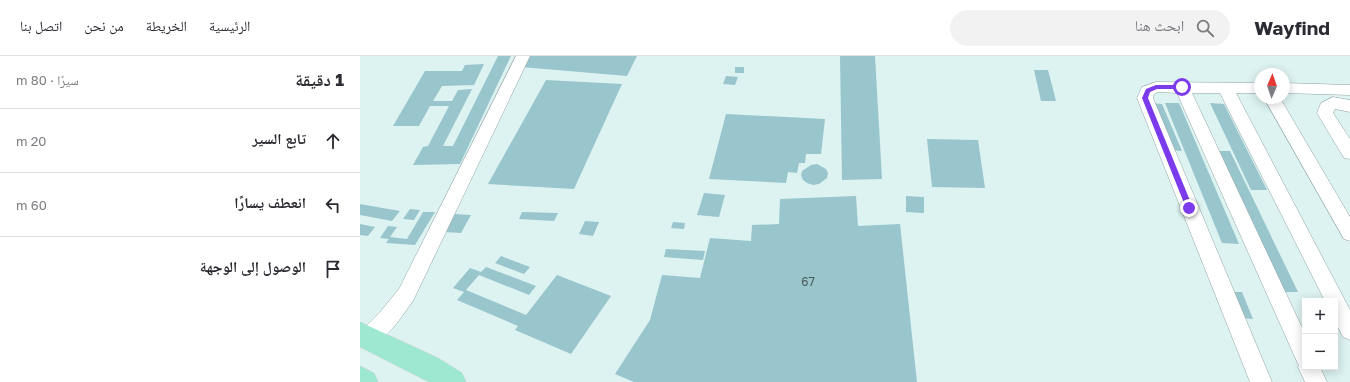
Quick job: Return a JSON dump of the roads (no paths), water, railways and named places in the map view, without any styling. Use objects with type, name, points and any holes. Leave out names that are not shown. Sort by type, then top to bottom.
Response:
[{"type":"main road","points":[[365,336],[429,367],[453,382]]},
{"type":"main road","points":[[360,379],[365,382]]},
{"type":"street","points":[[365,336],[388,318],[406,295],[523,56]]},
{"type":"street","points":[[1254,88],[1156,87],[1148,91],[1145,98],[1261,382]]},
{"type":"street","points":[[1182,87],[1302,351]]},
{"type":"street","points":[[1225,88],[1333,298]]},
{"type":"street","points":[[1290,88],[1350,90]]},
{"type":"street","points":[[1350,106],[1334,103],[1327,107],[1325,113],[1350,153]]},
{"type":"street","points":[[1275,104],[1350,233]]},
{"type":"street","points":[[1338,307],[1350,330]]},
{"type":"street","points":[[1310,370],[1316,382]]}]
